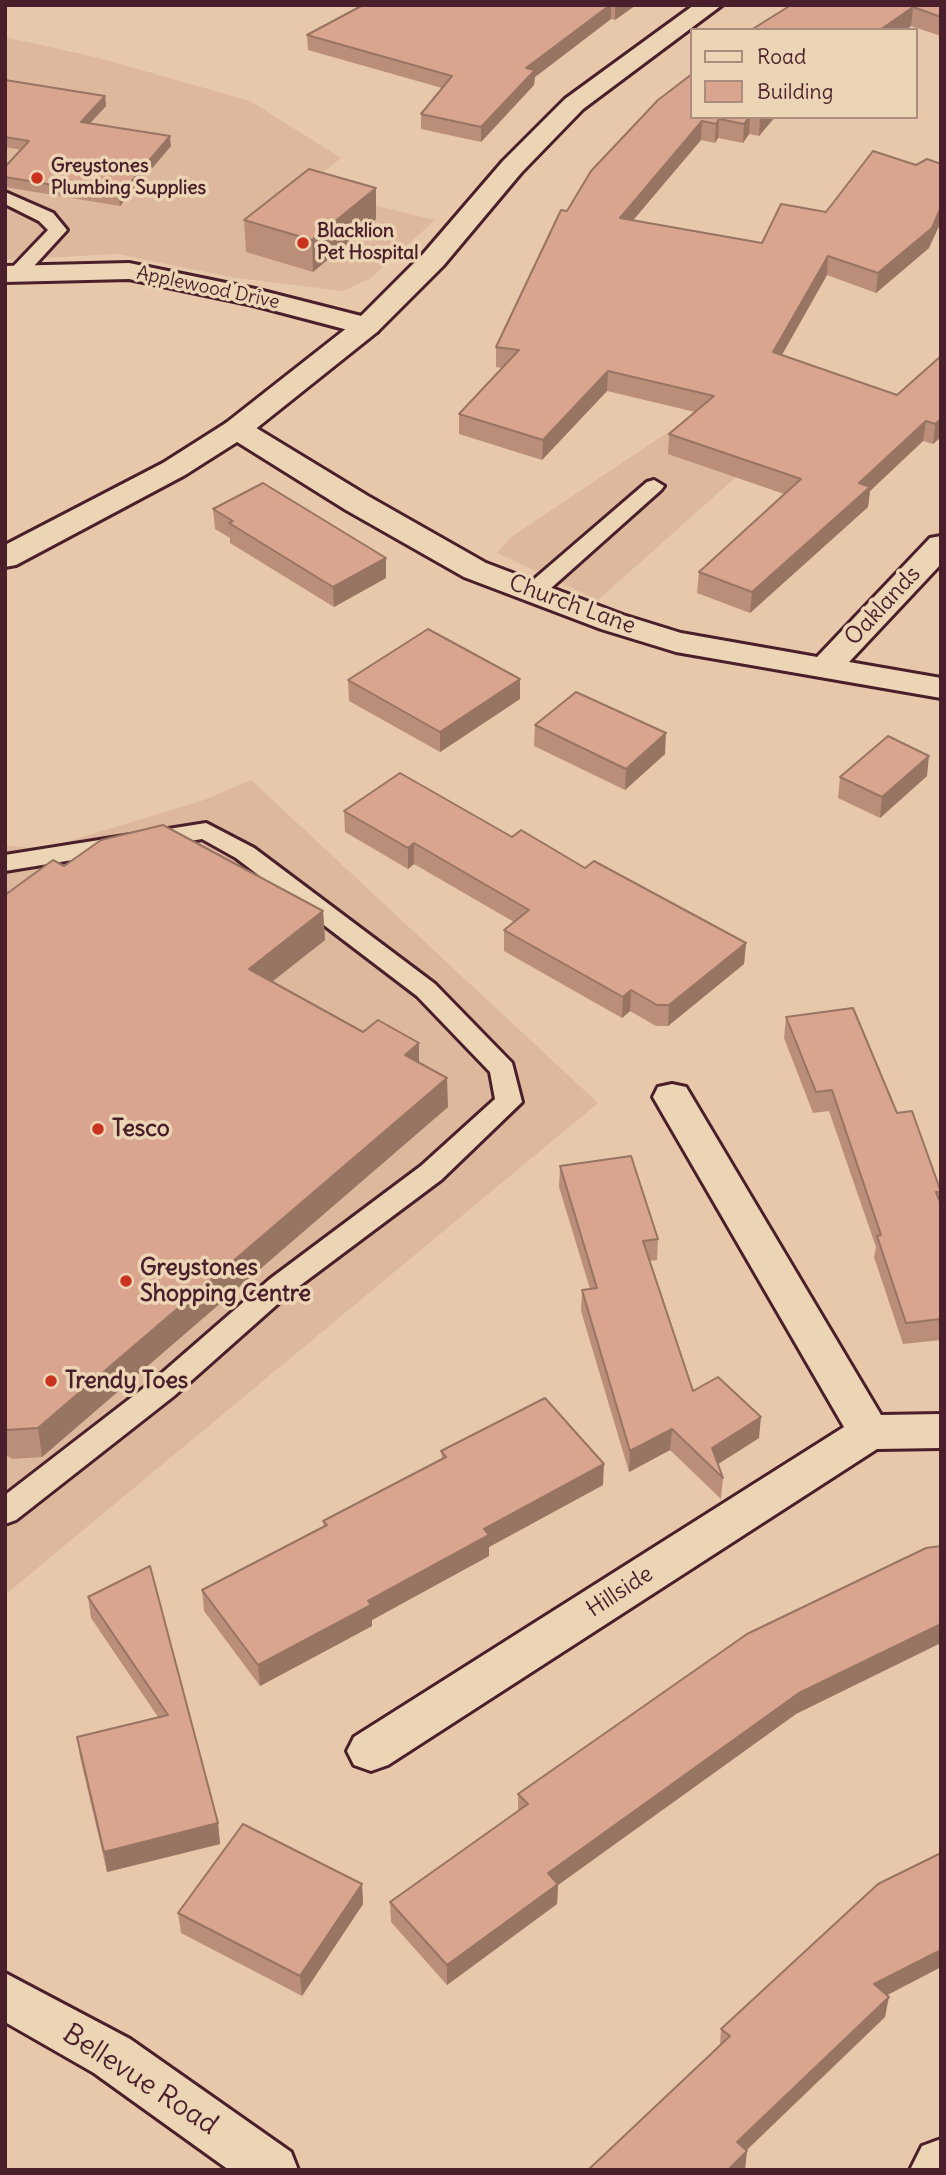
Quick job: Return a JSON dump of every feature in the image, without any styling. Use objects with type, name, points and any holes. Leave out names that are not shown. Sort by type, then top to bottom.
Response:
[{"type":"street","points":[[5,558],[174,469],[237,429],[367,326],[433,260],[512,167],[556,121],[621,69],[710,5]]},
{"type":"street","name":"Applewood Drive","points":[[10,274],[129,271],[256,297],[367,326]]},
{"type":"street","name":"Church Lane","points":[[237,429],[357,503],[475,570],[533,592],[676,642],[941,688]]},
{"type":"street","name":"Oaklands","points":[[826,667],[941,545]]},
{"type":"street","points":[[672,1097],[869,1432],[941,1431]]},
{"type":"street","name":"Hillside","points":[[371,1751],[869,1432]]},
{"type":"street","name":"Bellevue Road","points":[[5,1996],[112,2056],[272,2170]]},
{"type":"street","points":[[936,2170],[941,2164]]},
{"type":"lane","points":[[5,197],[46,217],[58,230],[10,274]]},
{"type":"lane","points":[[533,592],[654,486]]},
{"type":"lane","points":[[5,863],[206,831],[245,853],[426,990],[503,1069],[509,1102],[431,1173],[279,1286],[164,1388],[5,1512]]},
{"type":"shaded area","points":[[5,37],[99,58],[250,101],[341,158],[304,188],[435,220],[371,278],[343,291],[230,277],[118,254],[5,260]]},
{"type":"shaded area","points":[[737,386],[810,411],[598,600],[497,553],[510,538]]},
{"type":"shaded area","points":[[251,780],[598,1103],[5,1595],[5,845],[43,849],[204,800]]},
{"type":"building","points":[[363,5],[610,5],[526,68],[535,70],[481,127],[421,114],[452,76],[307,35]]},
{"type":"building","points":[[791,5],[941,5],[941,17],[913,7],[883,28],[754,28]]},
{"type":"building","points":[[690,76],[690,119],[719,119],[716,124],[702,121],[620,218],[762,243],[781,204],[826,212],[873,151],[916,165],[927,159],[941,164],[941,207],[932,228],[878,273],[828,256],[773,352],[897,395],[941,356],[941,419],[935,424],[926,421],[859,483],[870,487],[752,592],[699,572],[801,479],[669,434],[714,396],[608,371],[543,440],[459,414],[519,350],[496,347],[561,210],[567,211],[591,171],[658,100]]},
{"type":"building","points":[[5,80],[105,96],[81,122],[170,136],[119,196],[5,177],[5,167],[29,141],[5,137]]},
{"type":"building","points":[[719,119],[748,119],[744,124]]},
{"type":"building","points":[[309,169],[376,188],[312,240],[244,220]]},
{"type":"building","points":[[263,483],[386,558],[333,587],[229,523],[233,521],[213,509]]},
{"type":"building","points":[[428,629],[520,679],[440,732],[348,680]]},
{"type":"building","points":[[576,692],[666,733],[626,769],[535,725]]},
{"type":"building","points":[[888,736],[929,756],[882,797],[840,777]]},
{"type":"building","points":[[400,773],[512,837],[521,830],[585,868],[594,861],[746,943],[669,1005],[657,1005],[631,990],[623,997],[504,930],[529,910],[414,843],[408,848],[344,811]]},
{"type":"building","name":"Greystones Shopping Centre","points":[[163,825],[323,911],[249,969],[363,1032],[378,1020],[419,1043],[405,1055],[447,1078],[38,1428],[7,1430],[5,895],[53,860],[64,866],[101,840]]},
{"type":"building","points":[[853,1008],[897,1113],[912,1111],[941,1192],[936,1192],[941,1204],[941,1319],[906,1323],[877,1236],[881,1235],[832,1090],[816,1092],[786,1017]]},
{"type":"building","points":[[631,1156],[658,1239],[643,1241],[693,1391],[718,1377],[761,1417],[712,1448],[723,1478],[672,1429],[630,1451],[582,1290],[597,1288],[560,1166]]},
{"type":"building","points":[[545,1398],[604,1464],[484,1529],[489,1535],[368,1601],[371,1605],[258,1665],[202,1590],[327,1525],[323,1521],[446,1457],[441,1451]]},
{"type":"building","points":[[941,1546],[941,1624],[799,1693],[548,1873],[558,1884],[447,1965],[390,1902],[528,1804],[518,1794],[747,1634],[926,1548]]},
{"type":"building","points":[[150,1566],[218,1823],[104,1852],[77,1737],[168,1715],[88,1597]]},
{"type":"building","points":[[243,1824],[362,1884],[300,1976],[178,1913]]},
{"type":"building","points":[[941,1853],[941,1950],[874,1984],[889,1997],[737,2142],[747,2151],[728,2170],[588,2170],[730,2036],[721,2029],[878,1884]]},
{"type":"place","name":"Greystones Plumbing Supplies","points":[[37,178]]},
{"type":"place","name":"Blacklion Pet Hospital","points":[[303,243]]},
{"type":"place","name":"Tesco","points":[[98,1129]]},
{"type":"place","name":"Greystones Shopping Centre","points":[[126,1281]]},
{"type":"place","name":"Trendy Toes","points":[[51,1381]]}]
